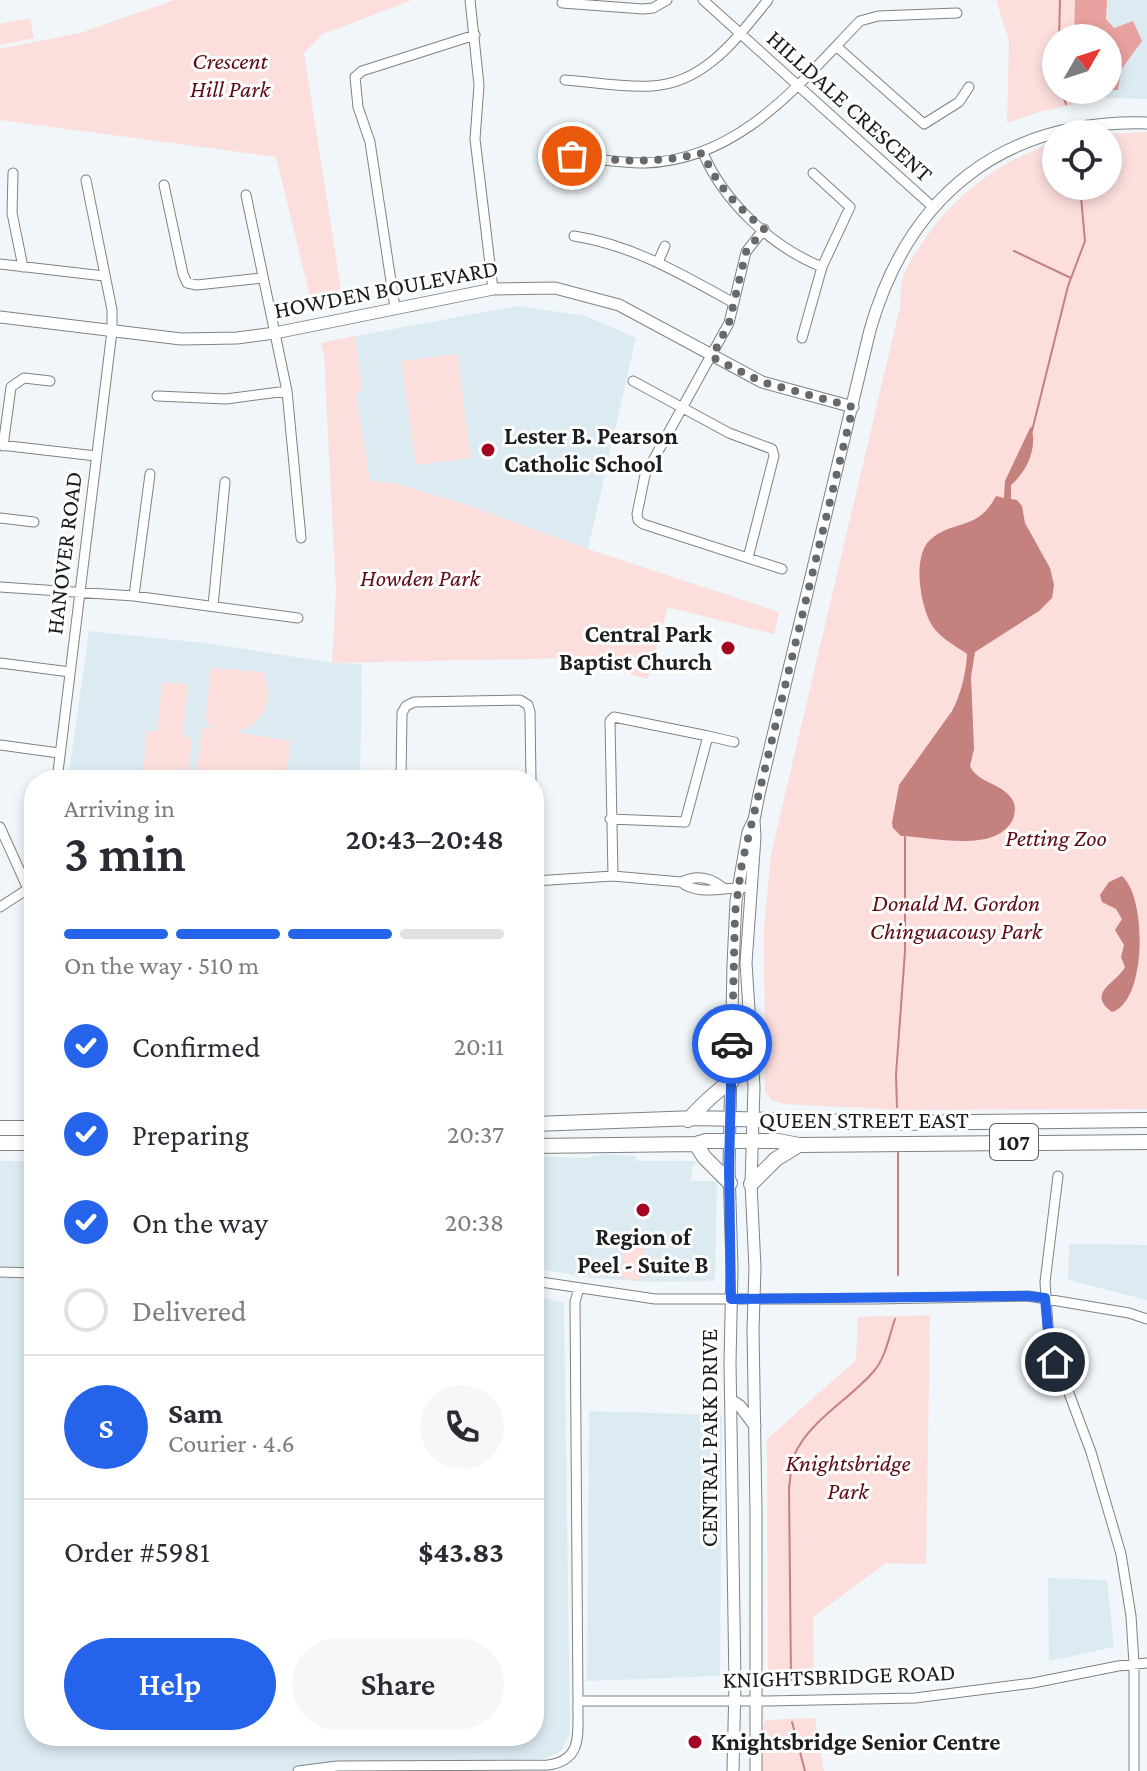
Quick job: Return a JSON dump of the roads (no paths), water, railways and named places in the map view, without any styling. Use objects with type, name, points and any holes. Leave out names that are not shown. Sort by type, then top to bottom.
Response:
[{"type":"main road","points":[[688,1120],[709,1102],[718,1089],[732,1081]]},
{"type":"main road","points":[[544,1117],[555,1124]]},
{"type":"main road","name":"QUEEN STREET EAST","points":[[544,1124],[731,1119],[889,1123],[1147,1120]]},
{"type":"main road","points":[[0,1128],[24,1128]]},
{"type":"main road","name":"QUEEN STREET EAST","points":[[544,1146],[730,1141],[799,1145],[1147,1142]]},
{"type":"main road","points":[[0,1143],[24,1143]]},
{"type":"main road","points":[[696,1144],[704,1157],[730,1183]]},
{"type":"main road","points":[[751,1184],[776,1159],[799,1145]]},
{"type":"street","points":[[470,0],[479,85],[475,139],[493,289]]},
{"type":"street","points":[[562,3],[643,9],[653,8],[667,0]]},
{"type":"street","name":"HILLDALE CRESCENT","points":[[703,0],[934,208]]},
{"type":"street","points":[[565,80],[651,86],[681,80],[712,63],[768,0]]},
{"type":"street","points":[[572,156],[644,163],[703,153],[759,121],[860,21],[869,17],[957,13]]},
{"type":"street","points":[[395,308],[370,142],[358,107],[355,77],[362,71],[475,35]]},
{"type":"street","points":[[836,46],[924,124],[959,102],[969,87]]},
{"type":"street","name":"CENTRAL PARK DRIVE","points":[[733,1771],[730,1141],[735,913],[744,888],[755,837],[754,820],[880,295],[916,230],[975,169],[1015,146],[1046,134],[1078,126],[1147,123]]},
{"type":"street","points":[[703,153],[726,195],[788,250],[822,267]]},
{"type":"street","points":[[13,173],[12,213],[23,267]]},
{"type":"street","points":[[802,338],[822,267],[850,207],[813,173]]},
{"type":"street","name":"HANOVER ROAD","points":[[58,770],[112,331],[112,310],[86,180]]},
{"type":"street","points":[[164,185],[187,283],[197,285],[262,278]]},
{"type":"street","points":[[246,195],[287,391],[301,538]]},
{"type":"street","points":[[764,229],[746,252],[729,323],[645,475],[637,514],[643,524],[782,569]]},
{"type":"street","points":[[574,236],[603,240],[658,262],[734,303]]},
{"type":"street","points":[[658,262],[665,246]]},
{"type":"street","points":[[0,264],[104,276]]},
{"type":"street","name":"HOWDEN BOULEVARD","points":[[0,317],[207,340],[275,333],[493,289],[555,288],[598,298],[635,313],[762,382],[853,407]]},
{"type":"street","points":[[50,381],[24,378],[11,387],[2,445],[96,456]]},
{"type":"street","points":[[633,381],[729,433],[772,449],[774,456],[748,558]]},
{"type":"street","points":[[157,396],[226,399],[287,391]]},
{"type":"street","points":[[134,596],[150,474]]},
{"type":"street","points":[[213,606],[225,482]]},
{"type":"street","points":[[0,518],[34,522]]},
{"type":"street","points":[[0,587],[134,596],[298,618]]},
{"type":"street","points":[[0,663],[70,672]]},
{"type":"street","points":[[401,770],[402,713],[406,706],[414,702],[520,700],[528,705],[530,712],[531,770]]},
{"type":"street","points":[[613,876],[610,721],[614,717],[734,742]]},
{"type":"street","points":[[610,819],[685,822],[708,736]]},
{"type":"street","points":[[0,745],[59,753]]},
{"type":"street","points":[[0,827],[24,873]]},
{"type":"street","points":[[544,880],[613,876],[681,882],[692,877],[713,880],[722,887],[744,888]]},
{"type":"street","name":"CENTRAL PARK DRIVE","points":[[744,888],[754,1087],[751,1184],[756,1771]]},
{"type":"street","points":[[0,907],[24,892]]},
{"type":"street","points":[[1058,1176],[1045,1282],[1049,1340],[1091,1452],[1121,1554],[1131,1616],[1134,1664],[1134,1771]]},
{"type":"street","points":[[0,1272],[24,1273]]},
{"type":"street","points":[[544,1283],[642,1298],[1028,1296],[1129,1313],[1147,1319]]},
{"type":"street","points":[[298,1771],[337,1766],[434,1769],[538,1766],[562,1763],[572,1755],[576,1747],[578,1701],[575,1302],[579,1288]]},
{"type":"street","points":[[731,1400],[740,1406],[755,1426]]},
{"type":"street","name":"KNIGHTSBRIDGE ROAD","points":[[578,1701],[915,1698],[1033,1683],[1147,1663]]},
{"type":"waterway","points":[[1059,24],[1060,0]]},
{"type":"waterway","points":[[1032,431],[1068,286],[1085,241],[1081,200]]},
{"type":"waterway","points":[[1014,251],[1071,278]]},
{"type":"waterway","points":[[897,1107],[896,1075],[905,951],[905,837]]},
{"type":"waterway","points":[[898,1153],[898,1275]]},
{"type":"waterway","points":[[791,1680],[789,1488],[794,1456],[815,1425],[878,1365],[895,1319]]},
{"type":"waterway","points":[[792,1722],[805,1771]]},
{"type":"place","name":"Lester B. Pearson Catholic School","points":[[488,450]]},
{"type":"place","name":"Central Park Baptist Church","points":[[728,648]]},
{"type":"place","name":"Region of Peel - Suite B","points":[[643,1210]]},
{"type":"place","name":"Knightsbridge Senior Centre","points":[[695,1742]]},
{"type":"park label","name":"Crescent Hill Park","points":[[230,75]]},
{"type":"park label","name":"Howden Park","points":[[420,578]]},
{"type":"park label","name":"Petting Zoo","points":[[1056,838]]},
{"type":"park label","name":"Donald M. Gordon Chinguacousy Park","points":[[956,917]]},
{"type":"park label","name":"Knightsbridge Park","points":[[848,1477]]}]
